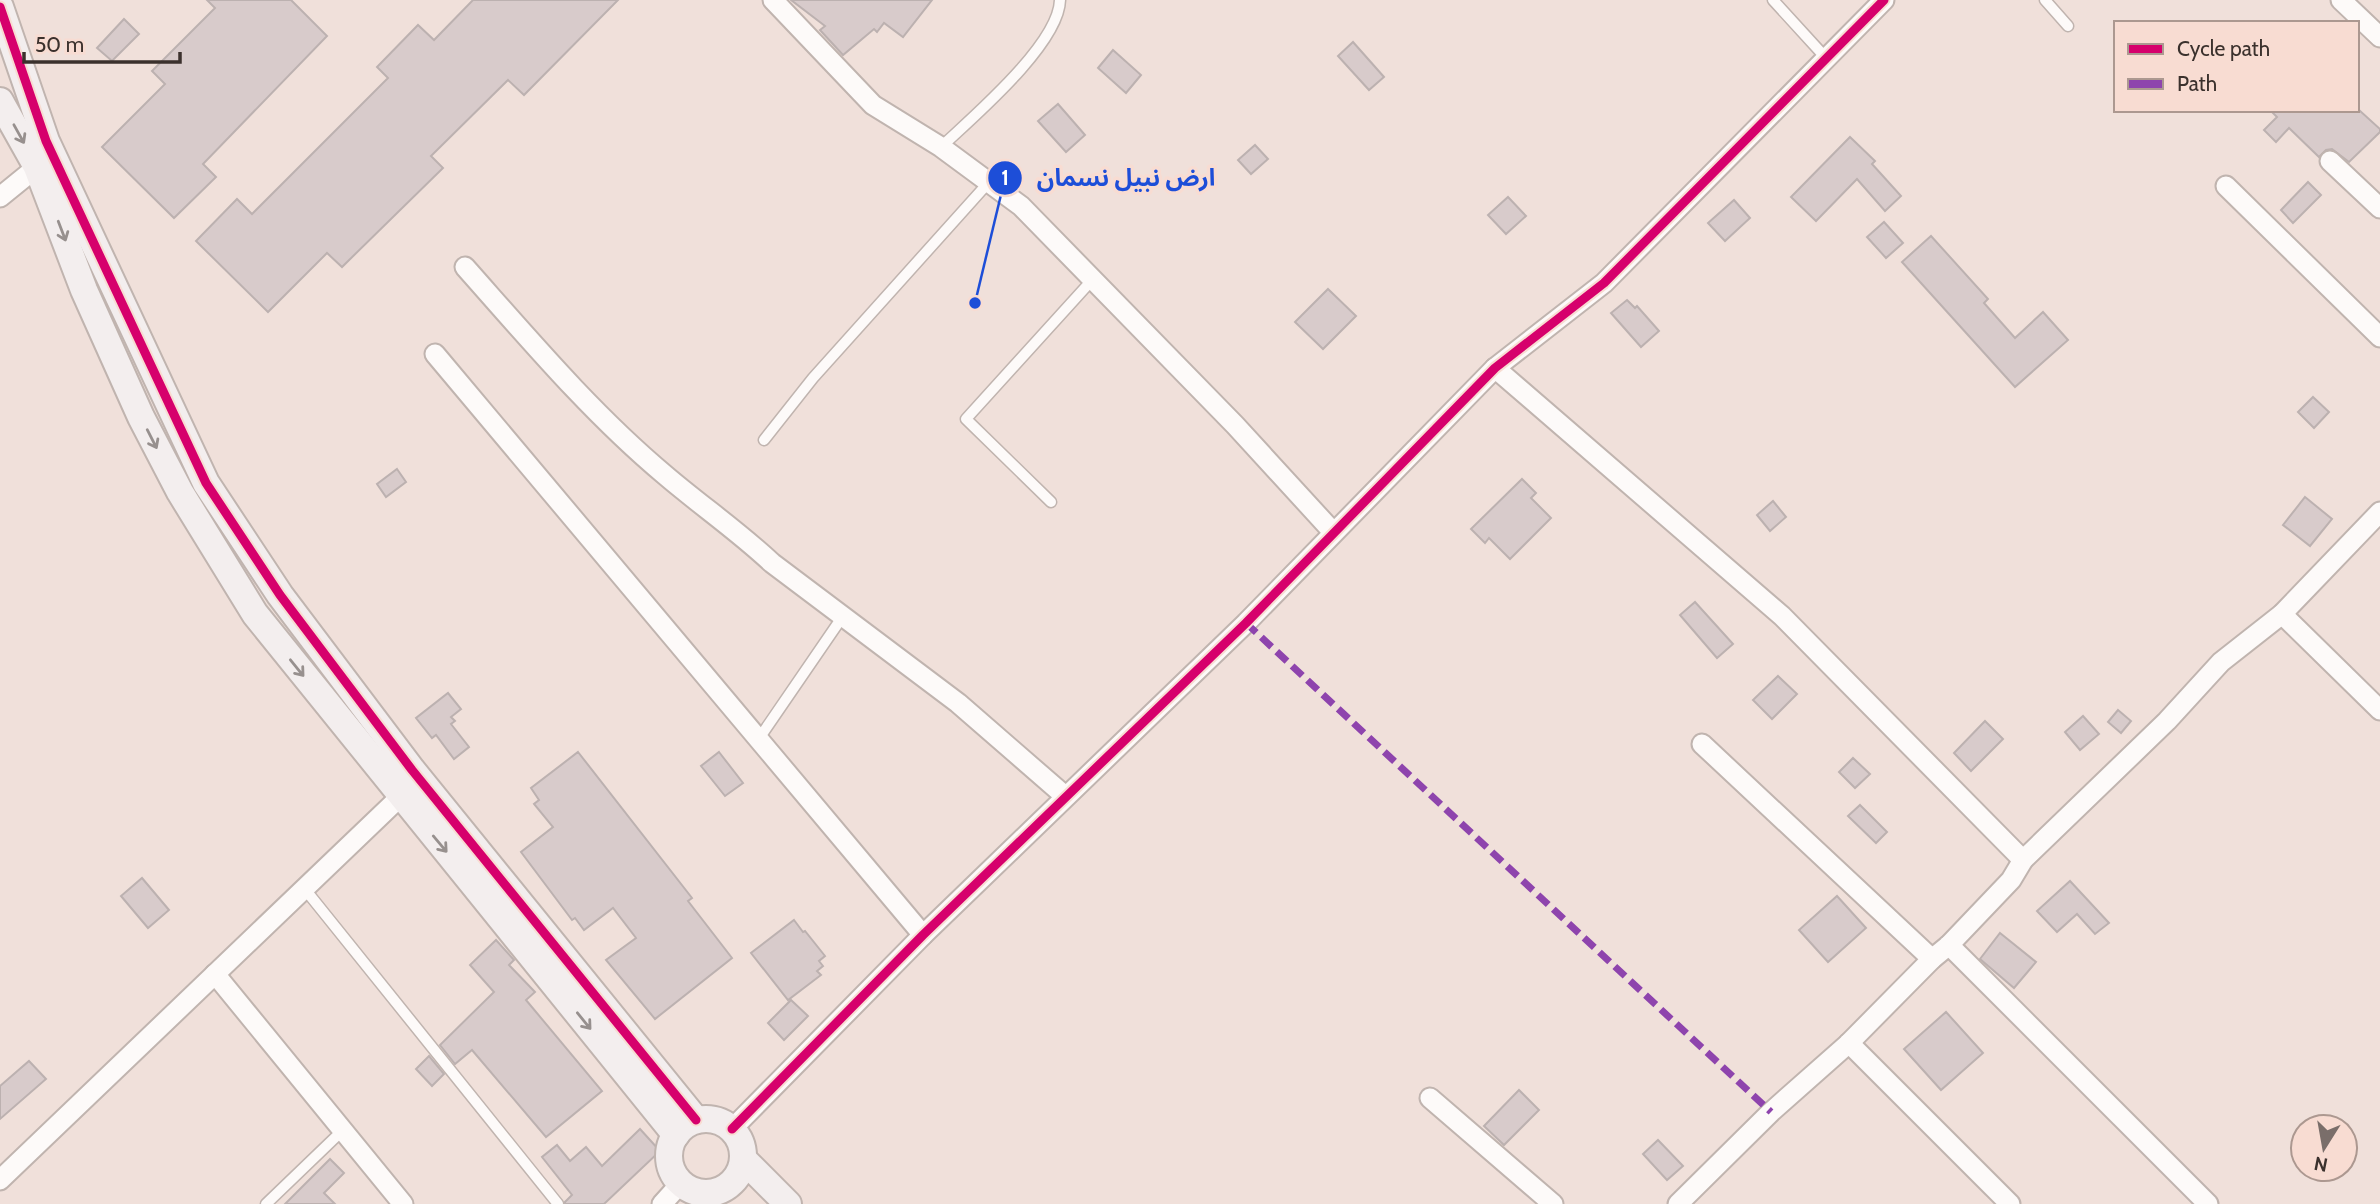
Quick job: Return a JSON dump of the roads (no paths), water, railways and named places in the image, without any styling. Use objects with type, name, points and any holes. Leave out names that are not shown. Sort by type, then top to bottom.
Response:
[{"type":"street","points":[[773,0],[873,104],[941,147],[1021,206],[1236,425],[1333,532]]},
{"type":"street","points":[[732,1129],[923,935],[1246,623],[1495,368],[1604,283],[1884,0]]},
{"type":"street","points":[[2341,0],[2380,37]]},
{"type":"street","points":[[0,7],[46,141],[206,483],[280,595],[686,1128]]},
{"type":"street","points":[[0,102],[37,167],[84,289],[141,416],[180,492],[255,614],[400,797],[686,1128]]},
{"type":"street","points":[[2330,161],[2380,208]]},
{"type":"street","points":[[0,197],[37,167]]},
{"type":"street","points":[[2226,186],[2380,337]]},
{"type":"street","points":[[465,268],[569,384],[664,474],[744,537],[772,563],[958,703],[1065,796]]},
{"type":"street","points":[[435,354],[923,935]]},
{"type":"street","points":[[1495,368],[1782,616],[2023,860]]},
{"type":"street","points":[[1678,1204],[1771,1112],[1849,1043],[1932,958],[1949,945],[2011,880],[2023,860],[2167,721],[2221,662],[2282,614],[2380,512]]},
{"type":"street","points":[[2282,614],[2380,710]]},
{"type":"street","points":[[1702,744],[1932,958]]},
{"type":"street","points":[[0,1180],[400,797]]},
{"type":"street","points":[[1949,945],[2208,1204]]},
{"type":"street","points":[[215,974],[403,1204]]},
{"type":"street","points":[[1849,1043],[2010,1204]]},
{"type":"street","points":[[1430,1098],[1553,1204]]},
{"type":"street","points":[[709,1119],[732,1129],[743,1149],[744,1160],[728,1197],[700,1193],[681,1183],[674,1175],[669,1155],[686,1128],[709,1119]]},
{"type":"street","points":[[744,1160],[788,1204]]},
{"type":"street","points":[[662,1204],[681,1183]]},
{"type":"lane","points":[[941,147],[1024,68],[1060,12],[1060,0]]},
{"type":"lane","points":[[1773,0],[1826,58]]},
{"type":"lane","points":[[2045,0],[2068,26]]},
{"type":"lane","points":[[764,440],[813,378],[989,181]]},
{"type":"lane","points":[[1051,502],[967,419],[1093,279]]},
{"type":"lane","points":[[758,741],[843,616]]},
{"type":"lane","points":[[304,888],[558,1204]]},
{"type":"lane","points":[[266,1204],[343,1130]]},
{"type":"place","name":"ارض نبيل نسمان","points":[[975,303]]}]
